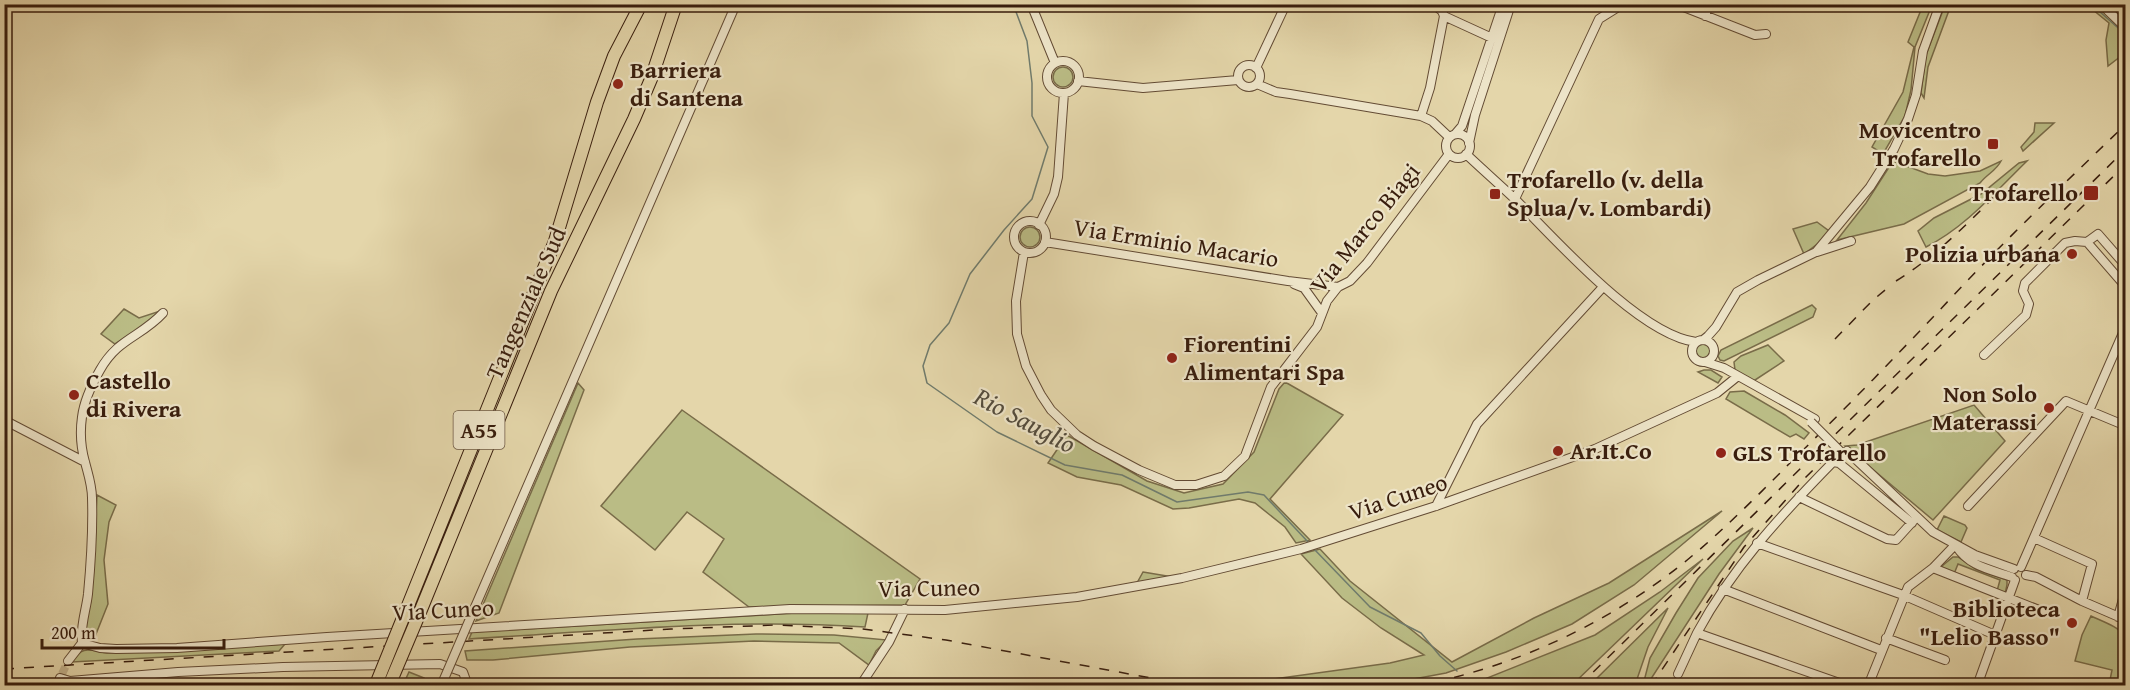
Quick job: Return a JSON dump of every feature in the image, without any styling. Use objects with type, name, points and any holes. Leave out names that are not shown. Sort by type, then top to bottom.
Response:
[{"type":"highway","name":"Tangenziale Sud","points":[[376,684],[555,241],[597,102],[614,56],[641,4]]},
{"type":"highway","name":"Tangenziale Sud","points":[[390,683],[551,291],[634,120],[651,79],[676,4]]},
{"type":"street","points":[[441,686],[736,4]]},
{"type":"street","points":[[1031,4],[1055,63]]},
{"type":"street","points":[[1256,68],[1286,4]]},
{"type":"street","points":[[1421,117],[1431,88],[1444,16],[1442,11],[1433,4]]},
{"type":"street","points":[[1503,4],[1462,126],[1446,144],[1449,154],[1456,158],[1466,154],[1470,143],[1475,115],[1510,4]]},
{"type":"street","points":[[1515,199],[1599,20],[1623,4]]},
{"type":"street","points":[[1676,4],[1755,35],[1766,34]]},
{"type":"street","points":[[1705,16],[1709,4]]},
{"type":"street","points":[[1816,252],[1870,187],[1894,148],[1914,101],[1923,51],[1940,4]]},
{"type":"street","points":[[2101,4],[2126,28]]},
{"type":"street","points":[[1444,16],[1492,38]]},
{"type":"street","points":[[1065,61],[1078,70],[1078,81],[1073,89],[1064,93],[1054,90],[1048,81],[1049,71],[1055,63],[1065,61]]},
{"type":"street","points":[[1257,84],[1259,74],[1256,68],[1250,65],[1238,72],[1238,80],[1242,85],[1248,87],[1257,84],[1276,92],[1421,117],[1432,121],[1452,135],[1463,135],[1470,143]]},
{"type":"street","points":[[1078,81],[1143,88],[1238,80]]},
{"type":"street","points":[[1039,225],[1054,194],[1058,177],[1064,93]]},
{"type":"street","name":"Via Marco Biagi","points":[[1024,252],[1016,301],[1017,334],[1026,366],[1041,395],[1062,423],[1094,446],[1139,470],[1175,484],[1196,485],[1224,476],[1245,456],[1271,387],[1313,334],[1327,301],[1338,286],[1350,281],[1367,263],[1449,154]]},
{"type":"street","points":[[1466,154],[1515,199],[1603,287],[1637,313],[1681,340],[1698,361],[1724,368],[1813,420],[1890,492],[1914,520]]},
{"type":"street","points":[[1035,222],[1045,232],[1045,242],[1039,250],[1024,252],[1014,241],[1015,231],[1021,224],[1035,222]]},
{"type":"street","points":[[1984,355],[2026,315],[2029,304],[2023,291],[2025,283],[2065,243],[2087,242],[2098,234],[2126,266]]},
{"type":"street","points":[[1691,352],[1699,341],[1708,336],[1716,327],[1737,292],[1816,252],[1851,241]]},
{"type":"street","name":"Via Erminio Macario","points":[[1045,242],[1288,281],[1338,286]]},
{"type":"street","points":[[2087,242],[2126,287]]},
{"type":"street","points":[[1288,281],[1304,288],[1322,313]]},
{"type":"street","points":[[1436,506],[1477,424],[1603,287]]},
{"type":"street","points":[[68,661],[82,643],[80,630],[88,587],[92,497],[81,432],[82,416],[106,359],[119,345],[154,322],[163,313]]},
{"type":"street","points":[[1977,686],[2017,573],[2126,326]]},
{"type":"street","points":[[1705,362],[1714,351],[1716,327]]},
{"type":"street","points":[[1681,340],[1710,342],[1724,368]]},
{"type":"street","name":"Via Cuneo","points":[[82,643],[116,649],[177,648],[327,636],[790,609],[945,610],[1077,597],[1182,578],[1301,549],[1436,506],[1595,449],[1717,393],[1738,376]]},
{"type":"street","points":[[1968,506],[2066,401],[2126,426]]},
{"type":"street","points":[[4,420],[85,462]]},
{"type":"street","points":[[1678,674],[1697,633],[1723,589],[1757,543],[1833,462],[1839,463],[1914,520],[1955,545],[2017,573],[2036,578],[2122,618],[2126,588]]},
{"type":"street","points":[[1799,497],[1887,539],[1896,540],[1914,520]]},
{"type":"street","points":[[2034,538],[2092,564],[2082,601]]},
{"type":"street","points":[[1757,543],[1904,595],[1995,636]]},
{"type":"street","points":[[1868,686],[1904,595],[1914,580],[1933,568],[1955,545]]},
{"type":"street","points":[[1933,568],[2044,612]]},
{"type":"street","points":[[1723,589],[1881,650]]},
{"type":"street","points":[[860,686],[889,642],[905,609]]},
{"type":"street","points":[[1697,633],[1848,686]]},
{"type":"street","points":[[1886,638],[1945,660]]},
{"type":"street","points":[[59,679],[70,681],[178,672],[283,667],[440,664],[463,672],[468,686]]},
{"type":"green space","points":[[1923,5],[1932,5],[1915,47],[1911,90],[1905,116],[1883,154],[1872,147],[1903,92],[1914,47],[1908,42]]},
{"type":"green space","points":[[1945,5],[1951,5],[1928,67],[1924,98],[1921,93],[1926,55]]},
{"type":"green space","points":[[2087,5],[2096,5],[2125,33],[2125,53],[2108,66],[2106,40],[2109,23]]},
{"type":"green space","points":[[1059,67],[1067,67],[1073,73],[1073,81],[1067,87],[1059,87],[1053,81],[1053,73]]},
{"type":"green space","points":[[2035,123],[2054,123],[2023,151],[2021,147],[2034,132]]},
{"type":"green space","points":[[1893,161],[1928,174],[1945,176],[1980,171],[2001,161],[1980,183],[1904,224],[1837,240],[1866,203]]},
{"type":"green space","points":[[2027,161],[1967,219],[1941,239],[1926,247],[1918,231],[1934,218],[1981,194],[2019,163]]},
{"type":"green space","points":[[1817,222],[1829,231],[1820,242],[1804,254],[1793,229]]},
{"type":"green space","points":[[1026,227],[1034,227],[1040,233],[1040,241],[1034,247],[1026,247],[1020,241],[1020,233]]},
{"type":"green space","points":[[1812,305],[1816,309],[1813,317],[1724,361],[1720,360],[1718,356],[1721,350]]},
{"type":"green space","points":[[124,309],[139,318],[160,311],[151,321],[115,344],[101,334]]},
{"type":"green space","points":[[1703,344],[1708,346],[1710,351],[1708,356],[1703,358],[1698,356],[1696,351],[1698,346]]},
{"type":"green space","points":[[1768,345],[1784,361],[1752,382],[1735,370],[1734,362],[1741,356]]},
{"type":"green space","points":[[1711,370],[1722,377],[1718,383],[1698,372]]},
{"type":"green space","points":[[1285,382],[1343,415],[1270,499],[1310,540],[1296,543],[1285,527],[1255,503],[1239,499],[1173,509],[1121,485],[1077,477],[1048,463],[1067,435],[1147,481],[1184,493],[1223,484],[1254,452],[1279,389]]},
{"type":"green space","points":[[578,383],[584,390],[499,613],[476,621]]},
{"type":"green space","points":[[1744,391],[1785,415],[1809,433],[1804,439],[1796,434],[1790,437],[1726,399],[1730,392]]},
{"type":"green space","points":[[1974,405],[2005,441],[1933,520],[1845,446],[1857,445]]},
{"type":"green space","points":[[682,410],[920,579],[905,605],[749,607],[703,572],[724,539],[687,512],[655,550],[601,506]]},
{"type":"green space","points":[[97,495],[116,505],[109,522],[104,560],[108,604],[94,639],[87,637],[85,624],[91,601]]},
{"type":"green space","points":[[1722,511],[1634,585],[1572,624],[1506,652],[1446,673],[1387,684],[1361,686],[1238,684],[1390,663],[1424,655],[1381,628],[1342,598],[1301,554],[1320,549],[1350,581],[1452,662],[1534,618],[1609,583]]},
{"type":"green space","points":[[1944,516],[1967,528],[1961,542],[1937,530]]},
{"type":"green space","points":[[1753,528],[1719,574],[1647,685],[1643,685],[1650,658],[1698,578],[1733,541]]},
{"type":"green space","points":[[1953,557],[1958,557],[1976,569],[2007,580],[2005,594],[1997,591],[2000,580],[1958,564],[1954,574],[1944,570],[1942,566]]},
{"type":"green space","points":[[1703,559],[1572,685],[1484,686],[1477,682],[1595,635],[1660,592]]},
{"type":"green space","points":[[1143,572],[1173,577],[1137,583]]},
{"type":"green space","points":[[1668,608],[1648,647],[1635,685],[1590,685]]},
{"type":"green space","points":[[813,612],[868,613],[865,627],[716,625],[469,639],[472,632]]},
{"type":"green space","points":[[2091,616],[2112,625],[2122,633],[2125,646],[2125,668],[2120,685],[2109,685],[2112,670],[2075,661],[2082,635]]},
{"type":"green space","points":[[756,634],[834,635],[887,640],[876,651],[869,665],[839,643],[754,641],[630,647],[493,660],[467,660],[465,651],[637,639]]},
{"type":"green space","points":[[285,644],[279,651],[72,662],[79,653],[86,650],[107,653]]},
{"type":"green space","points":[[409,672],[424,678],[421,685],[403,685]]},
{"type":"waterway","name":"Rio Sauglio","points":[[1013,4],[1027,41],[1032,83],[1032,116],[1048,147],[1032,199],[1004,230],[970,274],[949,323],[930,345],[923,366],[927,383],[997,432],[1065,465],[1122,475],[1177,502],[1248,492],[1264,495],[1309,543]]},
{"type":"waterway","points":[[2091,4],[2125,34]]},
{"type":"waterway","name":"Rio Sauglio","points":[[1314,549],[1370,607],[1421,633],[1440,656],[1457,671]]},
{"type":"waterway","name":"Rio Sauglio","points":[[1472,683],[1475,686]]},
{"type":"tunnel","points":[[62,674],[68,661]]},
{"type":"railway","points":[[1415,686],[1488,668],[1558,640],[1625,605],[1686,561],[1770,483],[2038,209],[2126,124]]},
{"type":"railway","points":[[1579,686],[2126,149]]},
{"type":"railway","points":[[1651,686],[1744,547],[1806,477],[2126,164]]},
{"type":"railway","points":[[1896,281],[1937,251],[1999,192]]},
{"type":"railway","points":[[1835,339],[1891,285]]},
{"type":"railway","points":[[4,669],[671,629],[776,625],[863,629],[946,640],[1194,686]]},
{"type":"place","name":"Barriera di Santena","points":[[618,84]]},
{"type":"place","name":"Movicentro Trofarello","points":[[1993,144]]},
{"type":"place","name":"Trofarello","points":[[2091,193]]},
{"type":"place","name":"Trofarello (v. della Splua/v. Lombardi)","points":[[1495,194]]},
{"type":"place","name":"Polizia urbana","points":[[2072,254]]},
{"type":"place","name":"Fiorentini Alimentari Spa","points":[[1172,358]]},
{"type":"place","name":"Castello di Rivera","points":[[74,395]]},
{"type":"place","name":"Non Solo Materassi","points":[[2049,408]]},
{"type":"place","name":"Ar.It.Co","points":[[1558,451]]},
{"type":"place","name":"GLS Trofarello","points":[[1721,453]]},
{"type":"place","name":"Biblioteca \"Lelio Basso\"","points":[[2072,623]]}]
